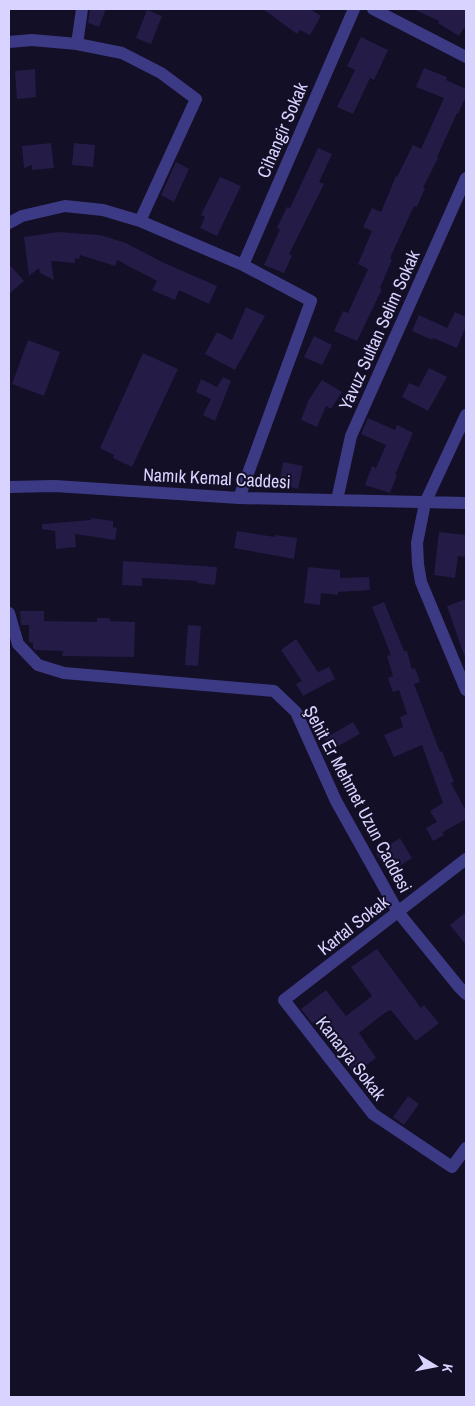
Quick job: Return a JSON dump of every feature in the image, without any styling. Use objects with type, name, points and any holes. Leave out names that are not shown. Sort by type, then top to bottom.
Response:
[{"type":"street","points":[[77,44],[82,9]]},
{"type":"street","name":"Cihangir Sokak","points":[[243,264],[354,9]]},
{"type":"street","points":[[373,9],[466,57]]},
{"type":"street","points":[[9,42],[32,40],[77,44],[122,53],[161,73],[196,99],[140,221]]},
{"type":"street","name":"Yavuz Sultan Selim Sokak","points":[[337,500],[351,436],[466,178]]},
{"type":"street","points":[[9,223],[22,216],[65,206],[103,210],[140,221],[243,264],[311,301],[239,498]]},
{"type":"street","points":[[466,415],[424,503],[417,543],[421,582],[466,690]]},
{"type":"street","name":"Namık Kemal Caddesi","points":[[9,487],[55,486],[239,498],[466,503]]},
{"type":"street","name":"Şehit Er Mehmet Uzun Caddesi","points":[[9,613],[18,644],[38,665],[64,673],[274,691],[296,712],[336,801],[398,912],[466,994]]},
{"type":"street","name":"Kartal Sokak","points":[[284,1000],[466,859]]},
{"type":"street","name":"Kanarya Sokak","points":[[284,1000],[373,1114],[452,1167],[466,1148]]},
{"type":"building","points":[[90,9],[106,9],[99,27],[88,23]]},
{"type":"building","points":[[263,9],[310,9],[321,16],[310,35],[300,30],[297,34]]},
{"type":"building","points":[[413,9],[466,9],[466,25],[459,36],[438,23],[439,21]]},
{"type":"building","points":[[147,10],[162,16],[151,44],[136,38]]},
{"type":"building","points":[[361,37],[388,50],[374,80],[370,78],[353,114],[337,107],[355,70],[347,66]]},
{"type":"building","points":[[424,68],[447,77],[446,80],[466,89],[466,96],[423,188],[425,188],[417,207],[414,206],[390,258],[392,260],[380,288],[382,289],[357,341],[334,331],[343,311],[348,313],[368,269],[358,264],[372,231],[363,227],[372,208],[381,212],[396,176],[413,145],[421,149],[444,98],[416,87]]},
{"type":"building","points":[[35,69],[36,97],[17,99],[15,71]]},
{"type":"building","points":[[51,143],[54,168],[32,170],[32,165],[24,168],[22,146]]},
{"type":"building","points":[[74,143],[95,145],[93,167],[72,165]]},
{"type":"building","points":[[318,148],[332,154],[319,182],[324,184],[289,254],[292,256],[284,273],[264,265],[280,229],[277,228],[287,207],[290,208]]},
{"type":"building","points":[[176,162],[189,169],[174,202],[161,195]]},
{"type":"building","points":[[220,177],[241,186],[217,236],[200,228],[205,217],[201,215]]},
{"type":"building","points":[[58,232],[100,235],[126,243],[162,262],[217,286],[209,304],[179,290],[175,300],[152,290],[157,281],[117,260],[115,266],[80,255],[79,259],[75,258],[75,263],[51,261],[54,280],[40,273],[39,268],[29,276],[24,237]]},
{"type":"building","points":[[9,264],[24,281],[9,294]]},
{"type":"building","points":[[246,307],[265,316],[235,370],[205,354],[217,332],[232,340]]},
{"type":"building","points":[[455,312],[466,317],[466,326],[457,348],[412,331],[419,315],[447,328]]},
{"type":"building","points":[[314,336],[332,345],[322,365],[304,357]]},
{"type":"building","points":[[28,340],[60,352],[44,396],[12,384]]},
{"type":"building","points":[[143,353],[178,369],[132,467],[113,458],[114,455],[100,448]]},
{"type":"building","points":[[429,368],[447,377],[428,411],[402,397],[409,383],[419,387]]},
{"type":"building","points":[[223,377],[231,381],[215,421],[203,415],[211,399],[196,392],[201,379],[217,387]]},
{"type":"building","points":[[322,380],[342,392],[331,409],[326,406],[317,427],[301,420],[308,401]]},
{"type":"building","points":[[368,418],[395,430],[397,425],[413,433],[395,475],[397,475],[390,493],[365,485],[372,466],[376,468],[386,445],[361,434]]},
{"type":"building","points":[[283,462],[303,466],[298,489],[279,484]]},
{"type":"building","points":[[91,518],[113,521],[113,527],[117,528],[115,540],[75,534],[76,547],[56,549],[55,531],[42,529],[42,524],[91,520]]},
{"type":"building","points":[[237,531],[275,537],[275,535],[297,538],[294,559],[234,548]]},
{"type":"building","points":[[439,532],[466,535],[466,557],[458,556],[455,578],[434,575]]},
{"type":"building","points":[[123,561],[217,567],[215,585],[197,583],[198,581],[142,578],[142,586],[122,585]]},
{"type":"building","points":[[308,567],[340,570],[340,578],[369,577],[370,590],[338,592],[338,595],[321,593],[320,605],[304,603]]},
{"type":"building","points":[[466,599],[466,655],[464,655],[447,606]]},
{"type":"building","points":[[384,602],[404,651],[407,651],[412,669],[415,668],[420,682],[414,684],[440,752],[442,751],[454,782],[451,783],[466,811],[466,819],[442,831],[444,835],[433,841],[426,828],[437,822],[430,811],[443,803],[422,745],[394,757],[384,735],[403,727],[400,717],[407,714],[399,690],[393,692],[388,678],[393,676],[387,656],[391,655],[372,607]]},
{"type":"building","points":[[20,611],[44,611],[44,621],[97,622],[97,618],[110,618],[110,621],[135,622],[134,657],[62,656],[63,651],[35,650],[33,643],[29,642],[29,625],[21,625]]},
{"type":"building","points":[[188,625],[201,626],[198,666],[185,665]]},
{"type":"building","points":[[296,639],[318,672],[329,667],[335,679],[303,696],[296,684],[302,681],[281,650]]},
{"type":"building","points":[[353,722],[360,734],[331,750],[324,739]]},
{"type":"building","points":[[400,838],[412,858],[389,873],[376,854]]},
{"type":"building","points":[[466,912],[466,945],[450,925]]},
{"type":"building","points":[[377,949],[421,1008],[424,1005],[439,1023],[416,1041],[391,1010],[386,1012],[359,1033],[376,1058],[354,1074],[337,1049],[301,1009],[326,990],[346,1016],[372,996],[351,967]]},
{"type":"building","points":[[408,1096],[419,1104],[404,1125],[393,1117]]}]
